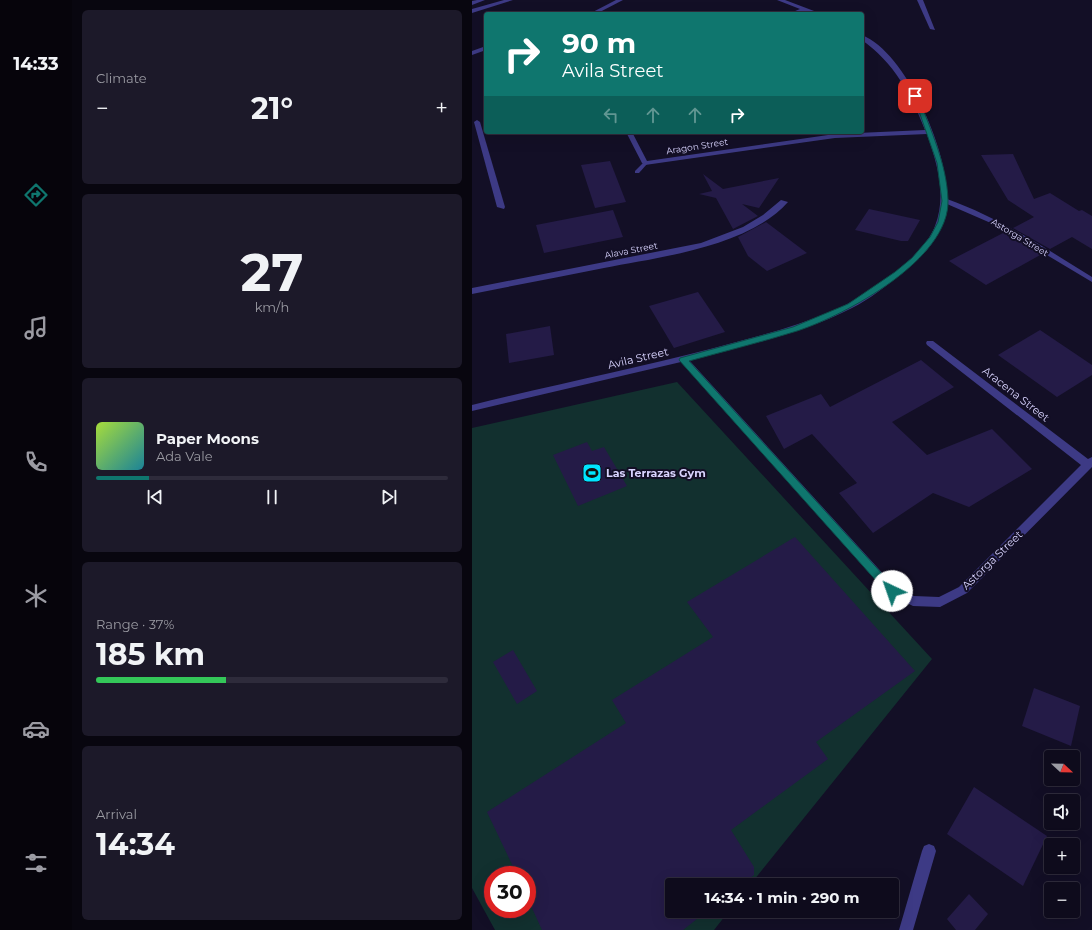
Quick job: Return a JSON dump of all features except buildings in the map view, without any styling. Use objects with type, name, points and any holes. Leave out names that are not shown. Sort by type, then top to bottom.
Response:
[{"type":"street","points":[[472,3],[482,0]]},
{"type":"street","points":[[472,11],[510,0]]},
{"type":"street","points":[[596,12],[620,0]]},
{"type":"street","points":[[780,0],[814,12]]},
{"type":"street","points":[[920,0],[926,10],[933,29]]},
{"type":"street","points":[[797,12],[806,9]]},
{"type":"street","name":"Avila Street","points":[[472,408],[683,360],[796,329],[851,305],[889,280],[914,259],[934,238],[941,222],[945,201],[940,163],[930,132],[911,87],[881,53],[864,39]]},
{"type":"street","points":[[472,53],[484,49]]},
{"type":"street","points":[[484,120],[474,123],[501,207]]},
{"type":"street","name":"Aragon Street","points":[[645,163],[786,139],[930,132]]},
{"type":"street","points":[[630,134],[645,163],[637,172]]},
{"type":"street","name":"Astorga Street","points":[[945,201],[981,214],[1000,224],[1092,280]]},
{"type":"street","name":"Alava Street","points":[[472,291],[687,249],[724,239],[745,230],[768,217],[784,202]]},
{"type":"street","name":"Aracena Street","points":[[930,343],[1090,463]]},
{"type":"street","name":"Astorga Street","points":[[683,360],[892,591],[913,601],[940,602],[963,590],[1090,463]]},
{"type":"street","points":[[906,930],[929,851]]},
{"type":"green space","points":[[677,382],[932,659],[756,878],[665,878],[665,918],[723,918],[714,930],[495,930],[488,918],[536,918],[536,866],[484,866],[484,910],[472,888],[472,428]]},
{"type":"place","name":"Las Terrazas Gym","points":[[592,473]]},
{"type":"route","points":[[892,591],[683,360],[796,329],[851,305],[889,280],[914,259],[934,238],[941,222],[945,201],[940,163],[930,132],[915,96]]}]
